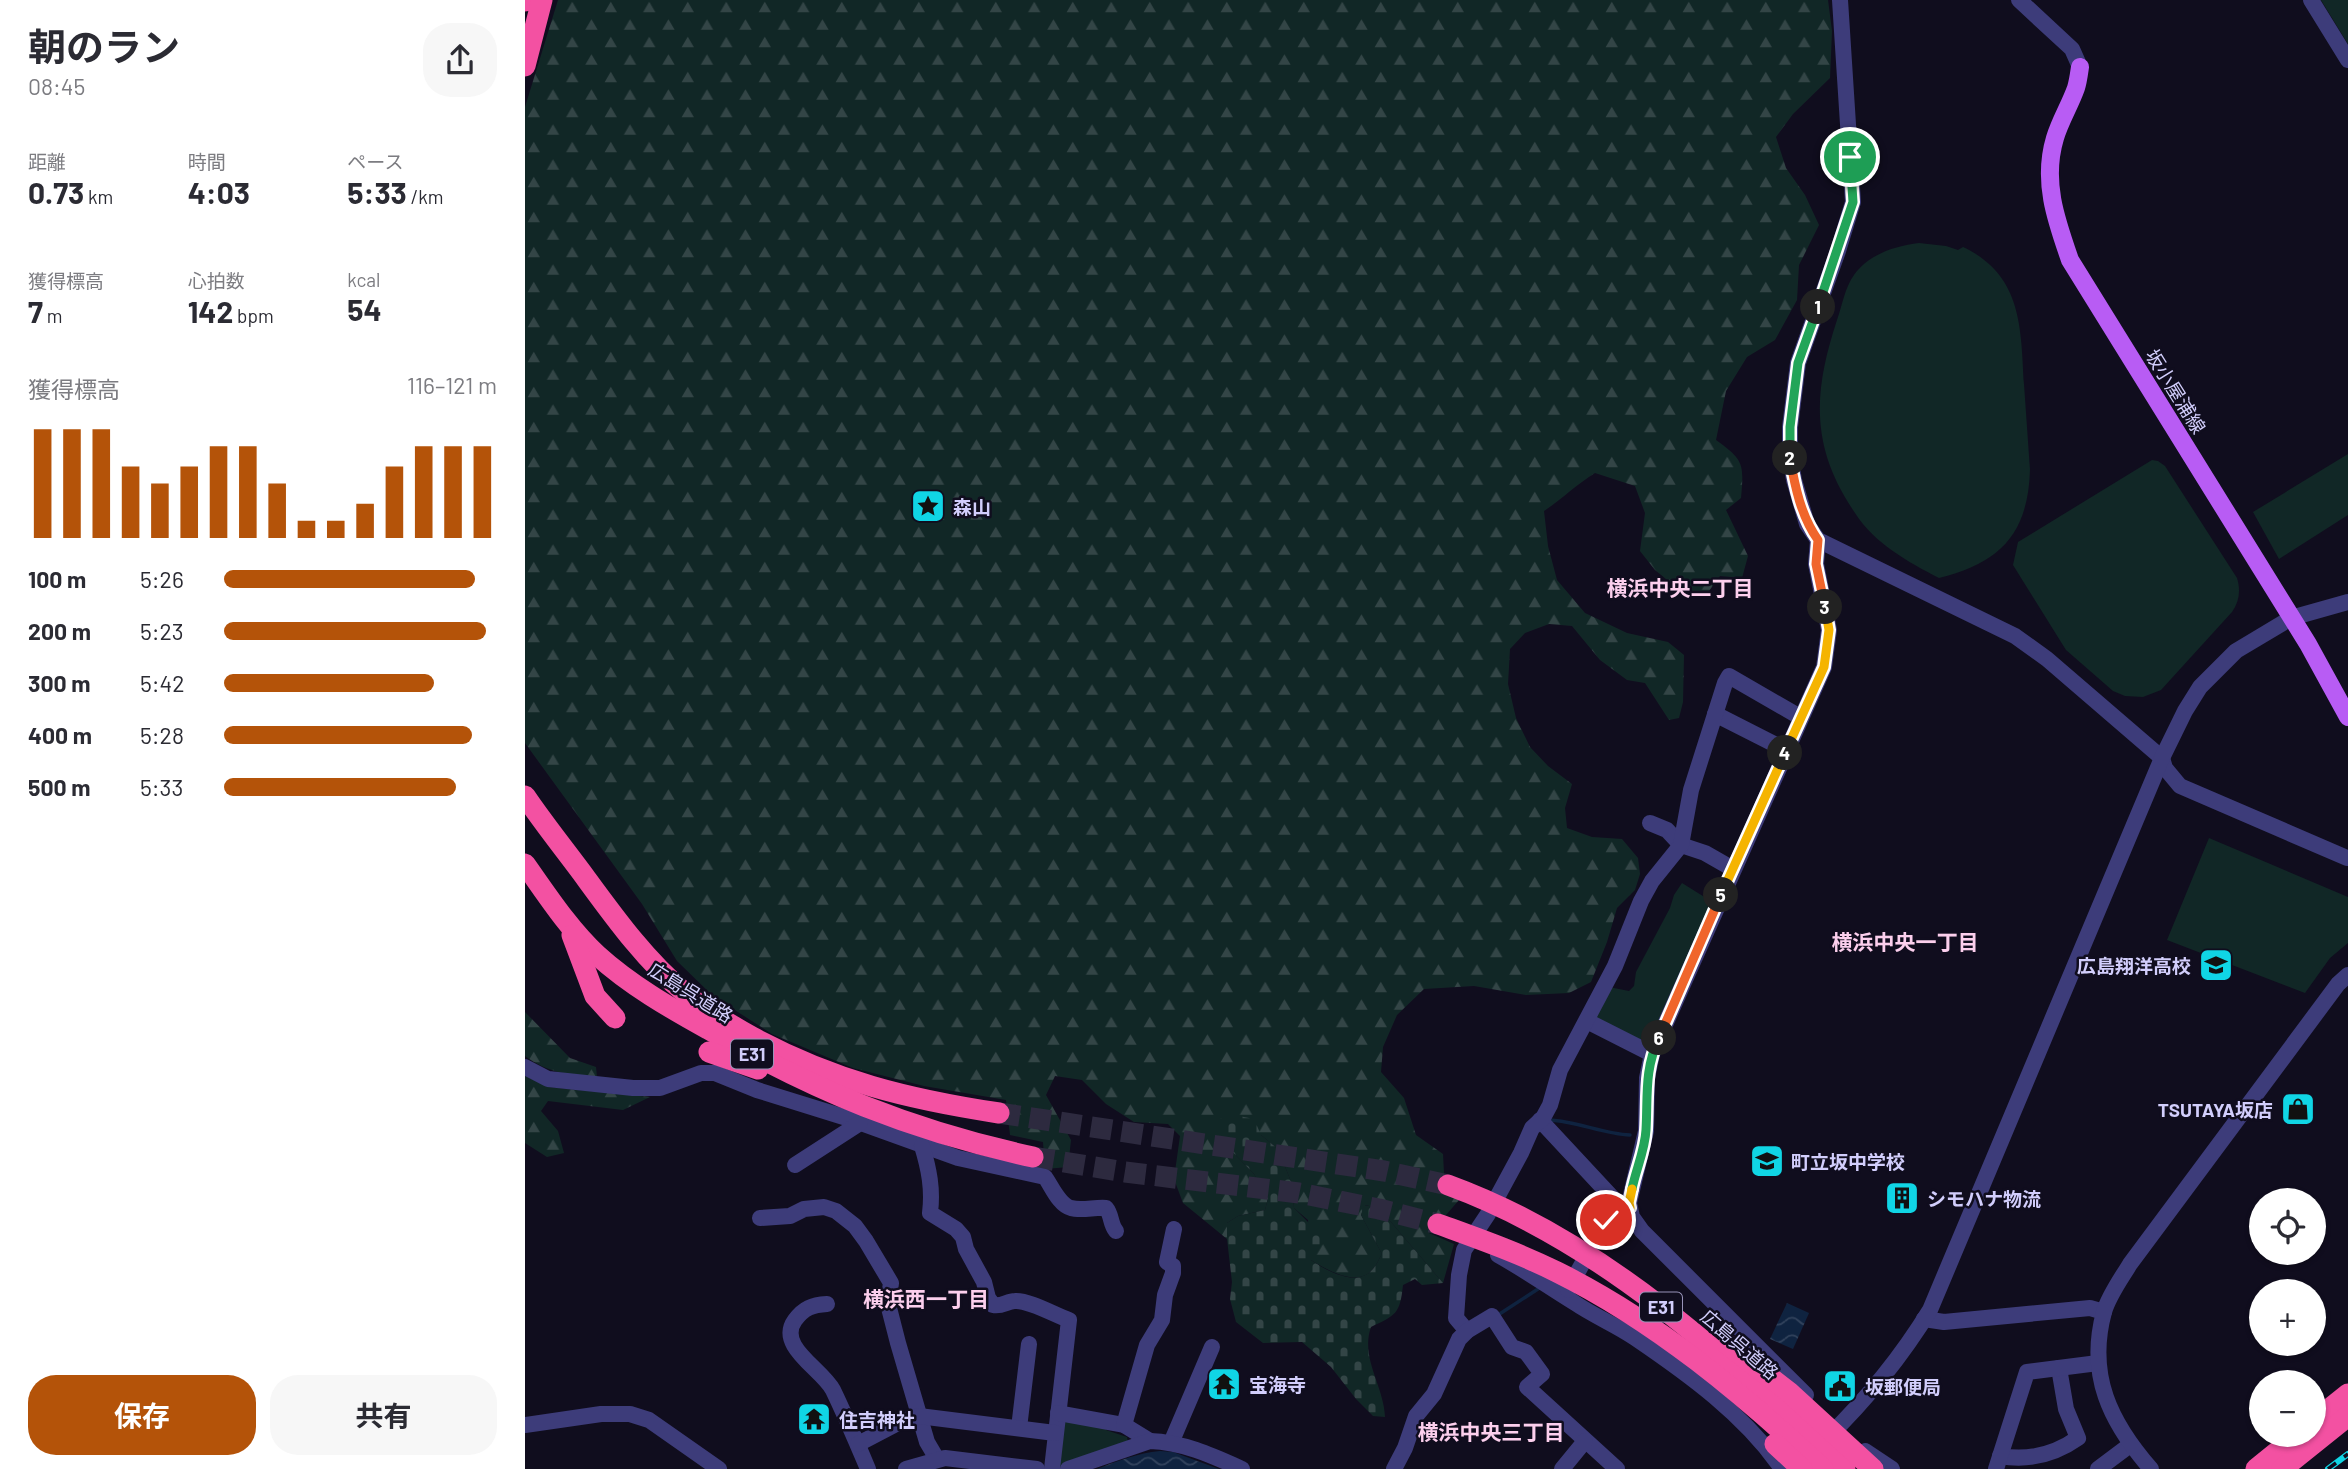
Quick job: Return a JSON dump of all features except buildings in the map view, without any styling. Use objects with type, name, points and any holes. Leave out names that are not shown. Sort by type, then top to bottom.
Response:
[{"type":"highway","points":[[525,66],[542,0]]},
{"type":"highway","name":"広島呉道路","points":[[525,796],[646,955],[686,994],[709,1011],[785,1055],[833,1074],[883,1091],[935,1104],[999,1113]]},
{"type":"highway","name":"広島呉道路","points":[[525,864],[567,921],[597,955],[617,972],[668,1006],[860,1114],[1033,1157]]},
{"type":"highway","points":[[567,921],[595,996],[615,1018]]},
{"type":"highway","points":[[709,1052],[860,1114]]},
{"type":"highway","name":"広島呉道路","points":[[1448,1185],[1475,1194],[1550,1231],[1634,1286],[1711,1347],[1845,1469]]},
{"type":"highway","name":"広島呉道路","points":[[1438,1224],[1560,1273],[1634,1317],[1731,1388],[1823,1469]]},
{"type":"highway","points":[[1550,1231],[1631,1276],[1679,1308],[1789,1392],[1873,1469]]},
{"type":"highway","points":[[1478,1240],[1554,1278],[1668,1352],[1725,1398],[1802,1469]]},
{"type":"highway","points":[[2326,1412],[2348,1394]]},
{"type":"highway","points":[[2282,1469],[2348,1416]]},
{"type":"highway","points":[[2256,1469],[2283,1447]]},
{"type":"main road","name":"坂小屋浦線","points":[[2080,67],[2076,88],[2054,139],[2049,171],[2055,218],[2070,260],[2308,644],[2348,717]]},
{"type":"street","points":[[1840,0],[1853,202],[1798,363],[1790,427],[1790,456],[1807,524],[1818,540],[2015,636],[2047,659],[2162,758],[2165,768],[2180,786],[2347,858]]},
{"type":"street","points":[[2019,0],[2072,49],[2080,67]]},
{"type":"street","points":[[2311,0],[2348,60]]},
{"type":"street","points":[[1565,1296],[1606,1220],[1629,1203],[1646,1131],[1647,1078],[1651,1054],[1824,667],[1829,630],[1816,564],[1818,540]]},
{"type":"street","points":[[1796,1469],[1878,1385],[1924,1319],[1947,1271],[2162,758],[2200,687],[2236,651],[2291,618],[2348,602]]},
{"type":"street","points":[[1467,1331],[1456,1318],[1464,1250],[1478,1240],[1532,1128],[1550,1105],[1560,1070],[1615,966],[1641,901],[1652,881],[1681,845],[1691,790],[1725,683],[1729,676],[1800,717]]},
{"type":"street","points":[[1715,715],[1786,750]]},
{"type":"street","points":[[1650,823],[1667,830],[1681,845],[1705,853],[1733,869]]},
{"type":"street","points":[[2151,1469],[2130,1445],[2108,1405],[2098,1363],[2104,1312],[2130,1264],[2338,984],[2348,975]]},
{"type":"street","points":[[1587,1021],[1651,1054]]},
{"type":"street","points":[[525,1067],[548,1079],[633,1088],[660,1088],[701,1073],[715,1073],[757,1090],[860,1114],[922,1146],[958,1158],[1045,1177],[1062,1203],[1071,1208],[1106,1208],[1111,1226],[1117,1231]]},
{"type":"street","points":[[795,1165],[860,1114]]},
{"type":"street","points":[[1540,1120],[1625,1208],[1642,1231],[1838,1427],[1872,1458],[1892,1469]]},
{"type":"street","points":[[922,1146],[930,1172],[930,1213],[956,1229],[963,1237],[993,1305],[1000,1307],[1014,1301],[1025,1303],[1069,1320],[1052,1469]]},
{"type":"street","points":[[760,1218],[790,1216],[804,1209],[824,1207],[837,1211],[855,1226],[891,1283],[888,1304],[927,1442],[937,1459]]},
{"type":"street","points":[[1124,1425],[1147,1345],[1162,1320],[1165,1295],[1173,1273],[1173,1266],[1167,1262],[1174,1229]]},
{"type":"street","points":[[1478,1240],[1633,1337],[1693,1380],[1743,1424],[1771,1452],[1782,1469]]},
{"type":"street","points":[[827,1304],[805,1309],[790,1327],[789,1334],[801,1355],[832,1389],[868,1469]]},
{"type":"street","points":[[1924,1319],[1944,1322],[2090,1308],[2104,1312]]},
{"type":"street","points":[[1394,1469],[1405,1448],[1416,1416],[1434,1394],[1459,1339],[1492,1316],[1512,1348],[1526,1352],[1542,1374],[1527,1387],[1617,1469]]},
{"type":"street","points":[[1019,1428],[1029,1344]]},
{"type":"street","points":[[1171,1443],[1213,1347]]},
{"type":"street","points":[[2059,1368],[2066,1409],[2078,1438],[2061,1450],[1998,1463],[2027,1372],[2098,1363]]},
{"type":"street","points":[[1058,1413],[1124,1425],[1150,1441]]},
{"type":"street","points":[[525,1424],[601,1414],[630,1414],[649,1420],[719,1469]]},
{"type":"street","points":[[858,1444],[899,1422],[919,1416],[1055,1433]]},
{"type":"street","points":[[1068,1469],[1150,1441],[1189,1448],[1242,1469]]},
{"type":"street","points":[[1562,1469],[1585,1441]]},
{"type":"street","points":[[2098,1469],[2130,1445]]},
{"type":"street","points":[[906,1469],[937,1459],[963,1459],[1037,1469]]},
{"type":"green space","points":[[558,0],[1828,0],[1832,31],[1830,78],[1793,114],[1776,137],[1786,168],[1805,195],[1819,225],[1799,265],[1797,300],[1775,340],[1747,357],[1726,391],[1716,440],[1737,458],[1742,470],[1741,498],[1726,510],[1748,556],[1742,578],[1720,576],[1706,595],[1683,593],[1655,570],[1640,551],[1645,513],[1635,486],[1595,473],[1544,511],[1548,546],[1557,580],[1585,613],[1627,633],[1668,642],[1684,655],[1683,702],[1679,718],[1669,720],[1645,683],[1627,680],[1600,660],[1572,626],[1549,624],[1525,633],[1510,649],[1508,684],[1516,718],[1530,747],[1548,766],[1572,784],[1565,808],[1567,828],[1592,837],[1622,839],[1638,858],[1640,874],[1635,890],[1617,908],[1591,982],[1569,993],[1526,995],[1474,986],[1424,989],[1397,1015],[1383,1047],[1381,1072],[1404,1098],[1416,1135],[1443,1154],[1444,1174],[1440,1188],[1459,1200],[1446,1215],[1431,1216],[1429,1233],[1454,1244],[1443,1283],[1379,1208],[1365,1205],[1361,1215],[1382,1254],[1373,1269],[1359,1277],[1351,1277],[1333,1272],[1311,1260],[1308,1220],[1294,1208],[1292,1184],[1278,1149],[1261,1135],[1219,1138],[1254,1174],[1268,1198],[1265,1210],[1238,1216],[1227,1223],[1227,1239],[1183,1203],[1174,1179],[1180,1136],[1168,1124],[1134,1122],[1106,1104],[1082,1080],[1055,1076],[1046,1095],[1071,1140],[1068,1167],[1045,1169],[1043,1142],[1010,1135],[1006,1100],[924,1086],[853,1068],[772,1034],[713,996],[677,961],[642,904],[525,743],[525,107]]},
{"type":"green space","points":[[2321,0],[2348,0],[2348,44]]},
{"type":"green space","points":[[1919,243],[1958,250],[1963,247],[1997,272],[2007,288],[2015,305],[2022,342],[2030,470],[2024,512],[2007,542],[1979,564],[1939,578],[1893,551],[1863,524],[1840,489],[1830,465],[1820,419],[1823,372],[1851,280],[1860,268],[1875,256],[1901,246]]},
{"type":"green space","points":[[2348,454],[2348,515],[2279,559],[2253,512]]},
{"type":"green space","points":[[2152,460],[2165,466],[2237,578],[2239,596],[2232,612],[2161,690],[2143,697],[2125,696],[2113,691],[2066,650],[2013,565],[2018,542]]},
{"type":"green space","points":[[2209,838],[2348,897],[2348,943],[2330,958],[2305,993],[2167,940]]},
{"type":"green space","points":[[1682,883],[1714,903],[1650,1050],[1592,1019],[1609,987],[1629,991],[1634,986],[1636,972]]},
{"type":"green space","points":[[525,1012],[570,1058],[596,1067],[597,1077],[559,1072],[525,1056]]},
{"type":"green space","points":[[525,1076],[548,1087],[650,1097],[623,1110],[548,1101],[541,1111],[558,1131],[564,1153],[547,1157],[525,1143]]},
{"type":"green space","points":[[1234,1115],[1254,1119],[1261,1135],[1278,1149],[1292,1184],[1294,1208],[1325,1239],[1311,1260],[1342,1276],[1359,1277],[1373,1269],[1382,1254],[1361,1215],[1364,1205],[1379,1208],[1443,1283],[1422,1285],[1415,1279],[1403,1285],[1395,1312],[1371,1327],[1368,1350],[1385,1417],[1373,1416],[1331,1367],[1302,1342],[1263,1343],[1236,1322],[1230,1299],[1232,1282],[1227,1223],[1238,1216],[1265,1210],[1268,1198],[1254,1174],[1219,1138],[1216,1120]]},
{"type":"green space","points":[[1059,1417],[1106,1424],[1106,1430],[1127,1437],[1128,1443],[1064,1468],[1054,1467]]},
{"type":"water","points":[[1787,1303],[1809,1313],[1793,1349],[1770,1339]]},
{"type":"water","points":[[1173,1452],[1219,1469],[1097,1469],[1136,1455]]},
{"type":"waterway","points":[[1549,1120],[1630,1135]]},
{"type":"waterway","points":[[1498,1315],[1541,1287]]},
{"type":"tunnel","points":[[999,1113],[1384,1171],[1448,1185]]},
{"type":"tunnel","points":[[1033,1157],[1125,1172],[1299,1193],[1438,1224]]},
{"type":"railway","points":[[2328,1469],[2348,1454]]},
{"type":"place","name":"森山","points":[[928,506]]},
{"type":"place","name":"広島翔洋高校","points":[[2216,965]]},
{"type":"place","name":"TSUTAYA坂店","points":[[2298,1109]]},
{"type":"place","name":"町立坂中学校","points":[[1767,1161]]},
{"type":"place","name":"シモハナ物流","points":[[1902,1198]]},
{"type":"place","name":"宝海寺","points":[[1224,1384]]},
{"type":"place","name":"坂郵便局","points":[[1840,1386]]},
{"type":"place","name":"住吉神社","points":[[814,1419]]},
{"type":"district","name":"横浜中央二丁目","points":[[1680,587]]},
{"type":"district","name":"横浜中央一丁目","points":[[1905,941]]},
{"type":"district","name":"横浜西一丁目","points":[[926,1298]]},
{"type":"district","name":"横浜中央三丁目","points":[[1491,1431]]},
{"type":"route","points":[[1606,1220],[1621,1207],[1630,1208],[1634,1178],[1646,1131],[1647,1078],[1651,1054],[1824,667],[1829,630],[1816,564],[1818,540],[1807,524],[1794,480],[1790,456],[1790,427],[1798,363],[1853,202],[1850,157]]}]
